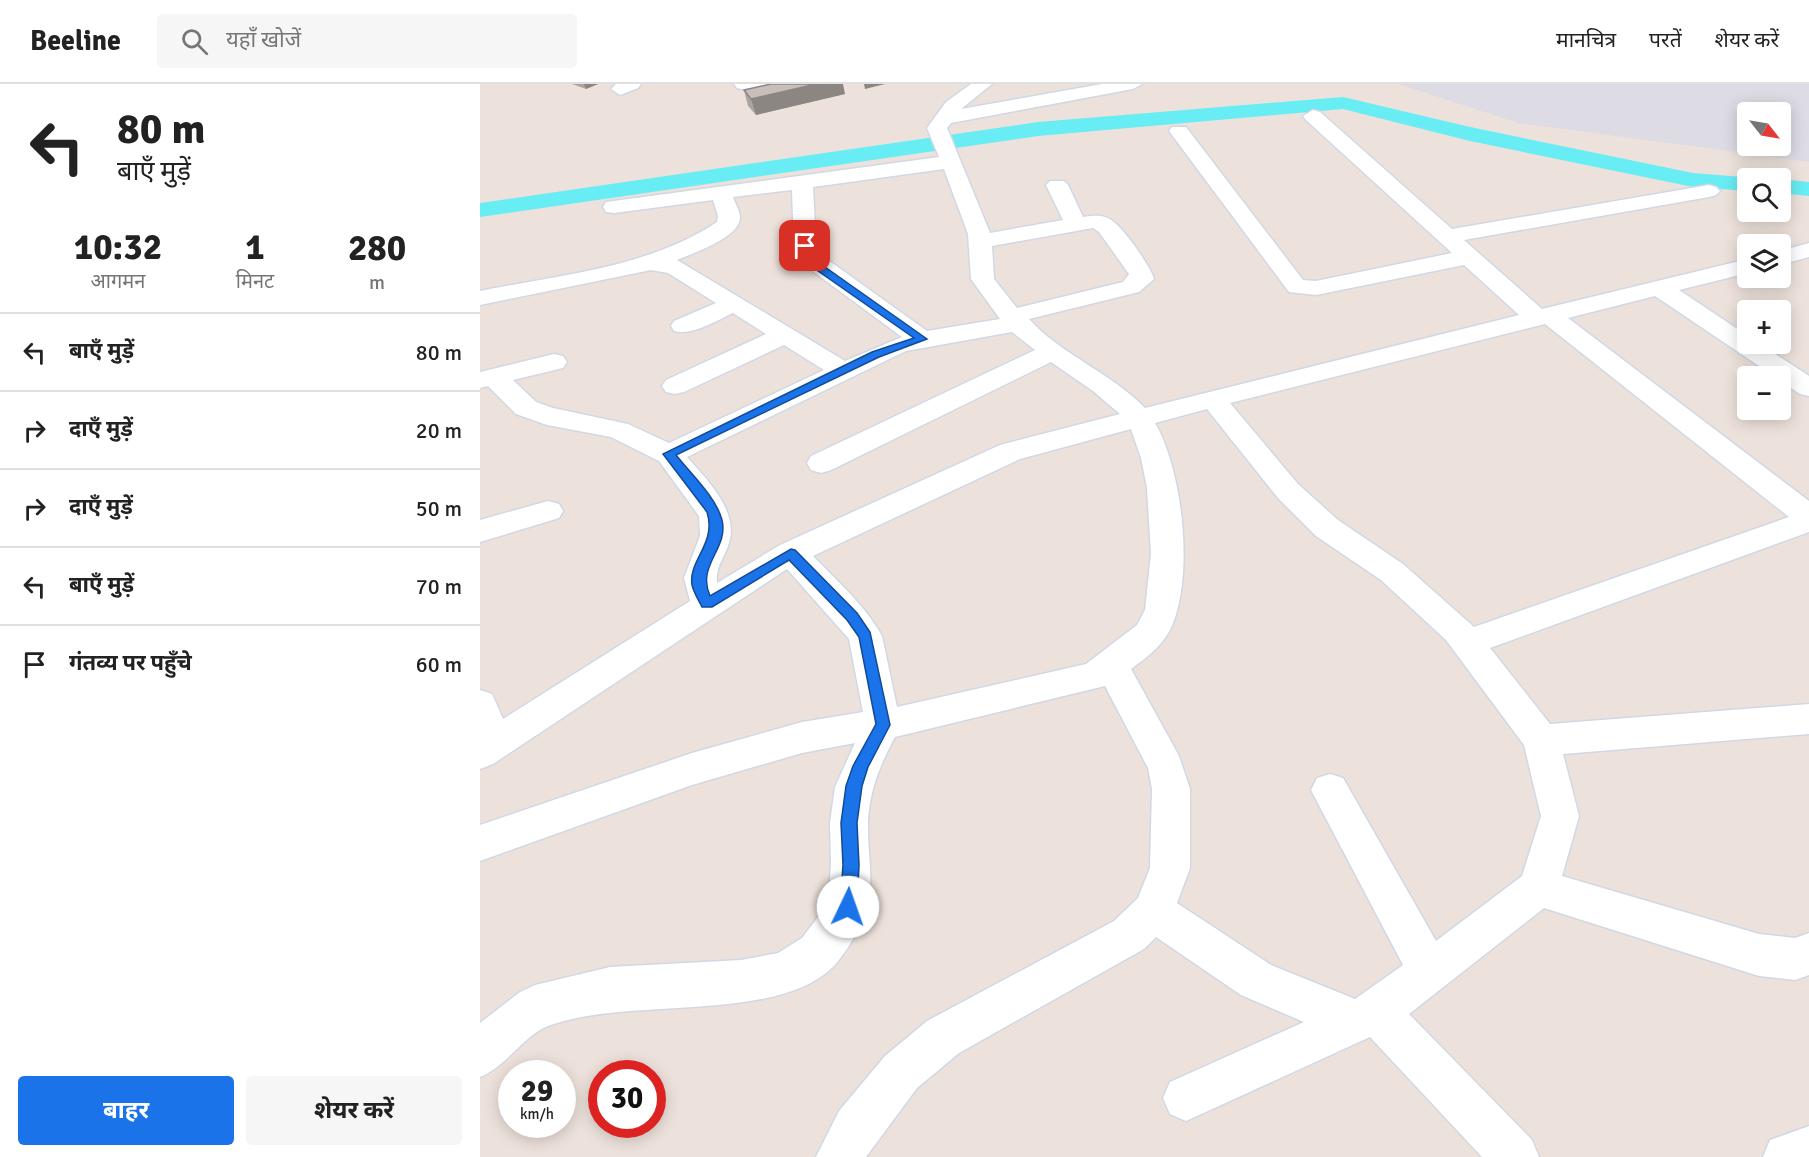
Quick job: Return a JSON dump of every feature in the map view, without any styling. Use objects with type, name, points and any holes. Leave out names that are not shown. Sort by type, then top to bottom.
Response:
[{"type":"street","points":[[743,84],[763,88],[779,84]]},
{"type":"street","points":[[941,123],[966,94],[983,84]]},
{"type":"street","points":[[941,123],[1133,84]]},
{"type":"street","points":[[1313,116],[1469,257],[1543,317],[1809,519]]},
{"type":"street","points":[[480,843],[612,794],[802,736],[850,727],[883,725],[1095,676],[1112,666],[1154,628],[1163,610],[1169,569],[1162,478],[1139,418],[1097,378],[1036,340],[982,281],[981,241],[970,202],[949,158],[941,123]]},
{"type":"street","points":[[1179,131],[1290,281],[1297,286],[1316,288],[1469,257]]},
{"type":"street","points":[[614,207],[802,182],[949,158]]},
{"type":"street","points":[[802,182],[805,240],[811,259],[922,339]]},
{"type":"street","points":[[1057,185],[1075,223]]},
{"type":"street","points":[[1445,237],[1709,191]]},
{"type":"street","points":[[480,298],[651,263],[705,240],[727,225],[729,216],[722,192]]},
{"type":"street","points":[[669,454],[886,350],[922,339],[1016,320],[1131,287],[1142,279],[1141,274],[1107,226],[1096,221],[981,241]]},
{"type":"street","points":[[1791,255],[1809,250]]},
{"type":"street","points":[[651,263],[675,267],[843,370]]},
{"type":"street","points":[[480,704],[486,748],[707,604],[791,553],[1010,452],[1737,269]]},
{"type":"street","points":[[1659,288],[1809,388]]},
{"type":"street","points":[[683,326],[734,304]]},
{"type":"street","points":[[675,386],[785,335]]},
{"type":"street","points":[[820,463],[1054,351]]},
{"type":"street","points":[[487,379],[554,362]]},
{"type":"street","points":[[487,379],[526,408],[548,416],[618,430],[669,454],[712,511],[716,523],[715,539],[699,574],[699,586],[707,604]]},
{"type":"street","points":[[1186,1098],[1366,1017],[1430,972],[1539,888],[1560,816],[1541,740],[1458,631],[1392,572],[1327,528],[1288,491],[1213,399]]},
{"type":"street","points":[[480,531],[548,511]]},
{"type":"street","points":[[1467,643],[1809,519]]},
{"type":"street","points":[[480,1055],[496,1038],[535,1007],[610,989],[766,978],[785,973],[817,953],[839,925],[848,907],[851,865],[849,823],[854,786],[861,766],[883,725],[865,636],[852,617],[791,553]]},
{"type":"street","points":[[840,1157],[856,1128],[901,1072],[943,1037],[1129,935],[1153,911],[1170,868],[1171,789],[1166,767],[1112,666]]},
{"type":"street","points":[[1541,740],[1809,719]]},
{"type":"street","points":[[1330,790],[1430,972]]},
{"type":"street","points":[[1539,888],[1759,955],[1795,959],[1809,954]]},
{"type":"street","points":[[1153,911],[1256,980],[1366,1017],[1515,1157]]},
{"type":"street","points":[[1787,1157],[1809,1150]]},
{"type":"shaded area","points":[[1398,84],[1809,84],[1809,162],[1764,156],[1791,156],[1791,102],[1737,102],[1737,152],[1518,123]]},
{"type":"building","points":[[771,84],[816,84],[751,99],[744,90]]},
{"type":"waterway","points":[[480,210],[1038,129],[1343,103],[1470,134],[1693,180],[1737,183]]},
{"type":"waterway","points":[[1791,187],[1809,189]]},
{"type":"route","points":[[805,246],[811,259],[821,269],[922,339],[876,355],[669,454],[712,511],[716,523],[715,539],[699,574],[699,586],[707,604],[791,553],[852,617],[865,636],[883,725],[867,752],[854,786],[849,823],[851,865],[848,907]]}]
